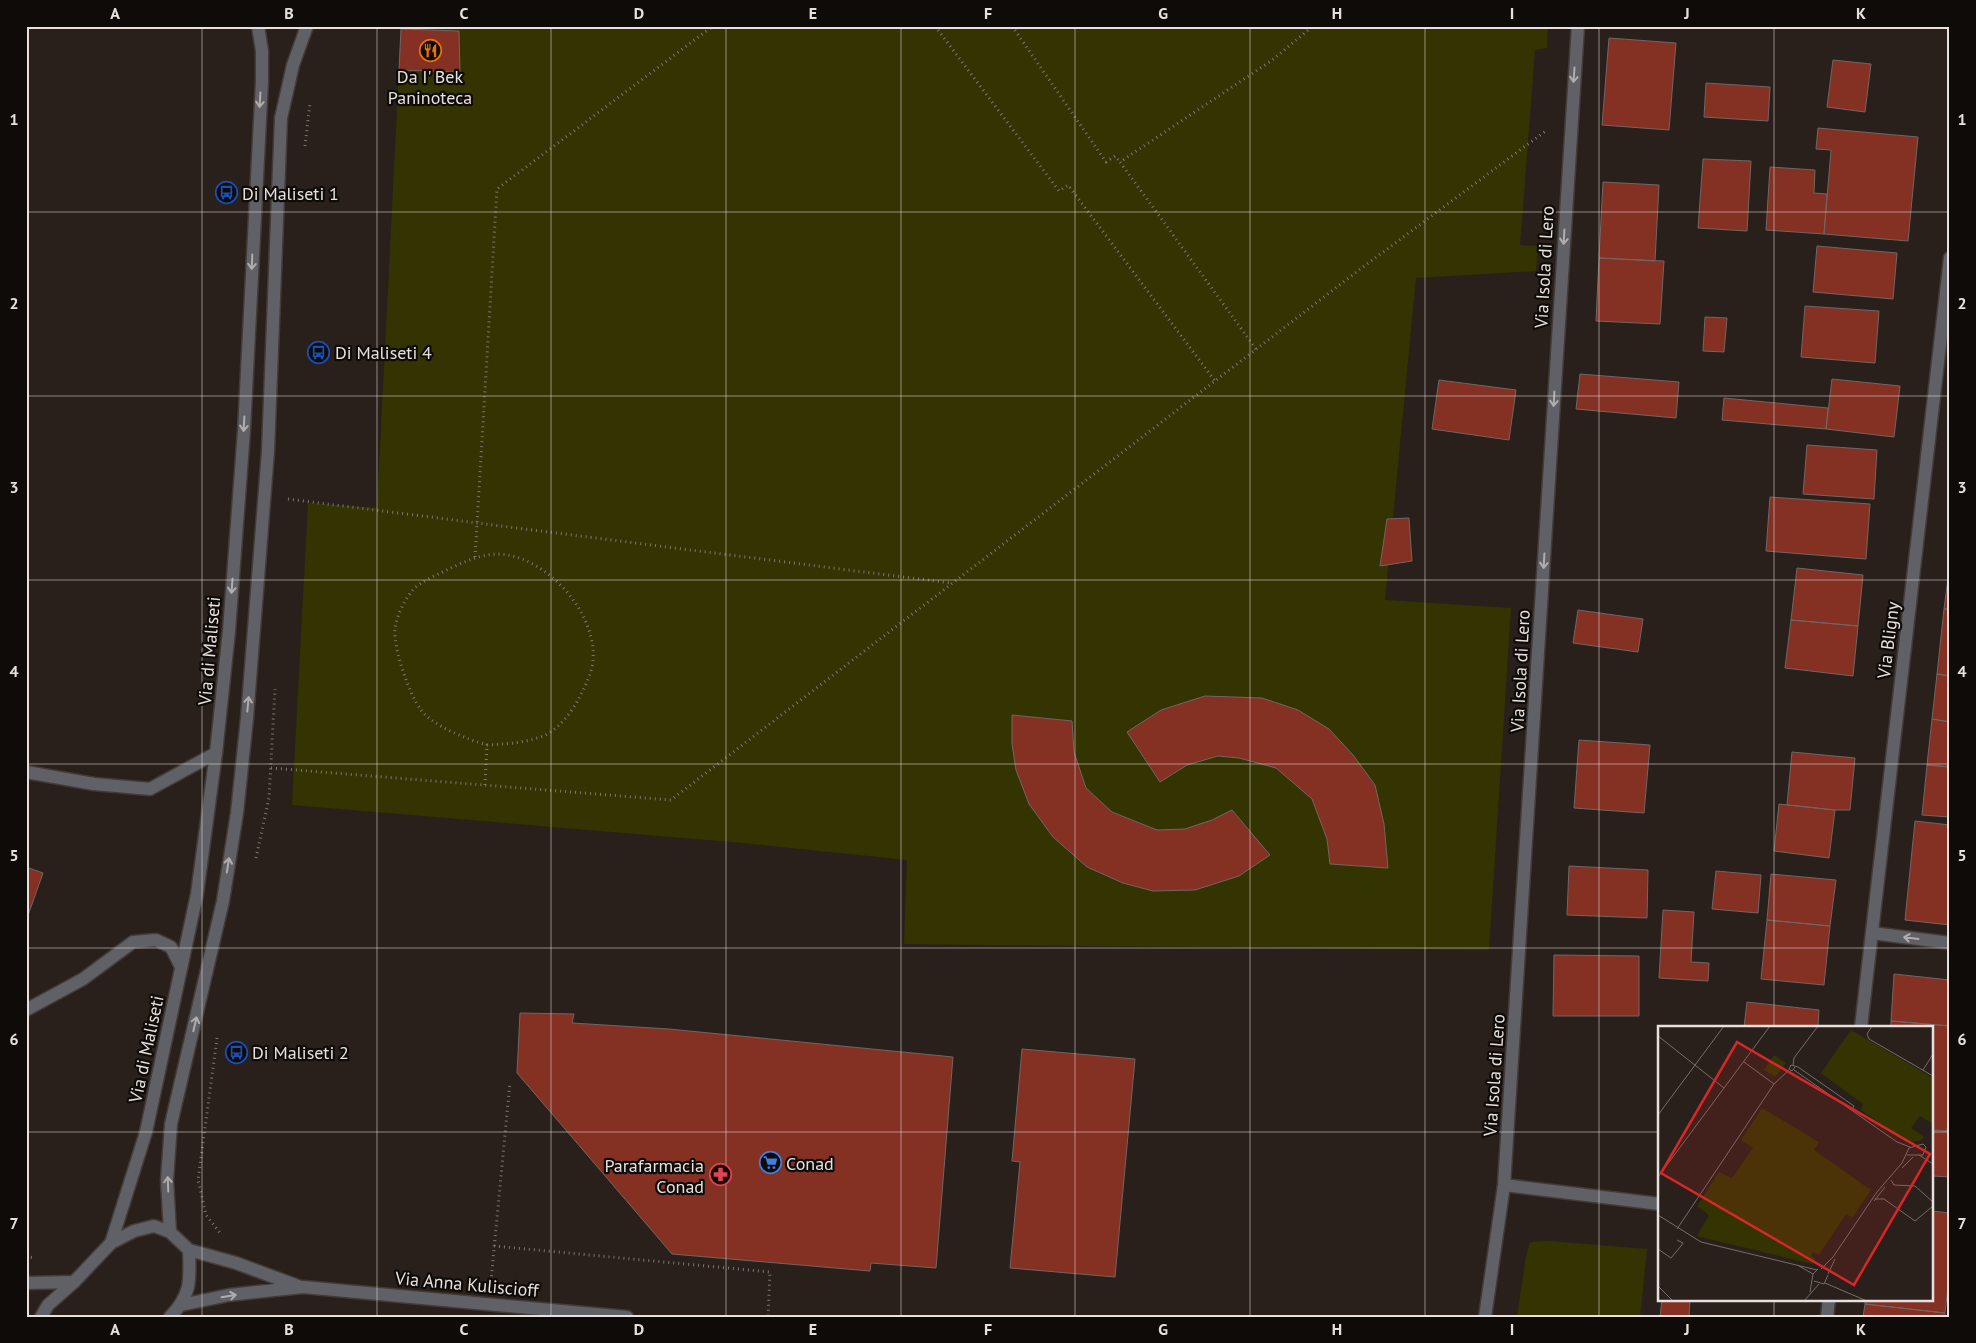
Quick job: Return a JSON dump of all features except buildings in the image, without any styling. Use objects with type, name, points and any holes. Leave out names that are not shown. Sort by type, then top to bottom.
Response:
[{"type":"street","name":"Via di Maliseti","points":[[111,1243],[146,1132],[197,894],[216,753],[229,631],[244,430],[262,81],[262,51],[258,26]]},
{"type":"street","points":[[303,1288],[236,1264],[189,1250],[170,1232],[168,1180],[171,1124],[223,901],[237,813],[267,461],[281,118],[286,89],[306,26]]},
{"type":"street","name":"Via Isola di Lero","points":[[1484,1317],[1504,1185],[1571,112],[1578,26]]},
{"type":"street","name":"Via Bligny","points":[[1861,1026],[1950,258]]},
{"type":"street","points":[[26,772],[94,784],[150,789],[216,753]]},
{"type":"street","points":[[1872,933],[1950,943]]},
{"type":"street","points":[[26,1010],[83,979],[133,942],[156,940],[171,947],[181,967]]},
{"type":"street","points":[[1504,1185],[1658,1204]]},
{"type":"street","name":"Via di Maliseti","points":[[40,1317],[48,1305],[74,1282],[111,1243],[134,1230],[154,1226],[170,1232]]},
{"type":"street","points":[[170,1317],[181,1306],[188,1292],[190,1277],[189,1250]]},
{"type":"street","points":[[26,1283],[74,1282]]},
{"type":"street","points":[[181,1306],[229,1296],[303,1288]]},
{"type":"street","name":"Via Anna Kuliscioff","points":[[303,1288],[627,1317]]},
{"type":"street","points":[[1827,1317],[1829,1300]]},
{"type":"path","points":[[475,557],[497,189],[713,26]]},
{"type":"path","points":[[935,26],[1059,191],[1068,185],[1215,381]]},
{"type":"path","points":[[1012,26],[1106,162],[1115,156],[1120,162],[1256,349]]},
{"type":"path","points":[[1120,162],[1270,61],[1313,26]]},
{"type":"path","points":[[271,768],[670,800],[1256,349],[1571,112]]},
{"type":"path","points":[[284,499],[952,584]]},
{"type":"path","points":[[498,554],[520,558],[540,568],[577,603],[590,632],[593,660],[586,685],[576,705],[565,719],[545,735],[517,743],[487,745],[462,738],[422,711],[406,685],[395,629],[401,609],[414,589],[475,557],[498,554]]},
{"type":"path","points":[[485,785],[487,745]]},
{"type":"path","points":[[510,1082],[494,1246],[770,1272],[768,1317]]},
{"type":"shaded area","points":[[416,26],[1548,26],[1547,48],[1535,50],[1520,245],[1538,246],[1536,271],[1416,278],[1385,600],[1511,608],[1489,950],[904,944],[907,860],[743,843],[292,805],[308,503],[377,508],[399,70],[460,72],[459,31],[417,30]]},
{"type":"shaded area","points":[[1549,1241],[1647,1249],[1640,1317],[1517,1317],[1526,1256],[1530,1242]]},
{"type":"place","name":"Da I' Bek Paninoteca","points":[[430,51]]},
{"type":"place","name":"Di Maliseti 1","points":[[226,193]]},
{"type":"place","name":"Di Maliseti 4","points":[[319,352]]},
{"type":"place","name":"Di Maliseti 2","points":[[236,1052]]},
{"type":"place","name":"Conad","points":[[770,1163]]},
{"type":"place","name":"Parafarmacia Conad","points":[[720,1175]]}]
